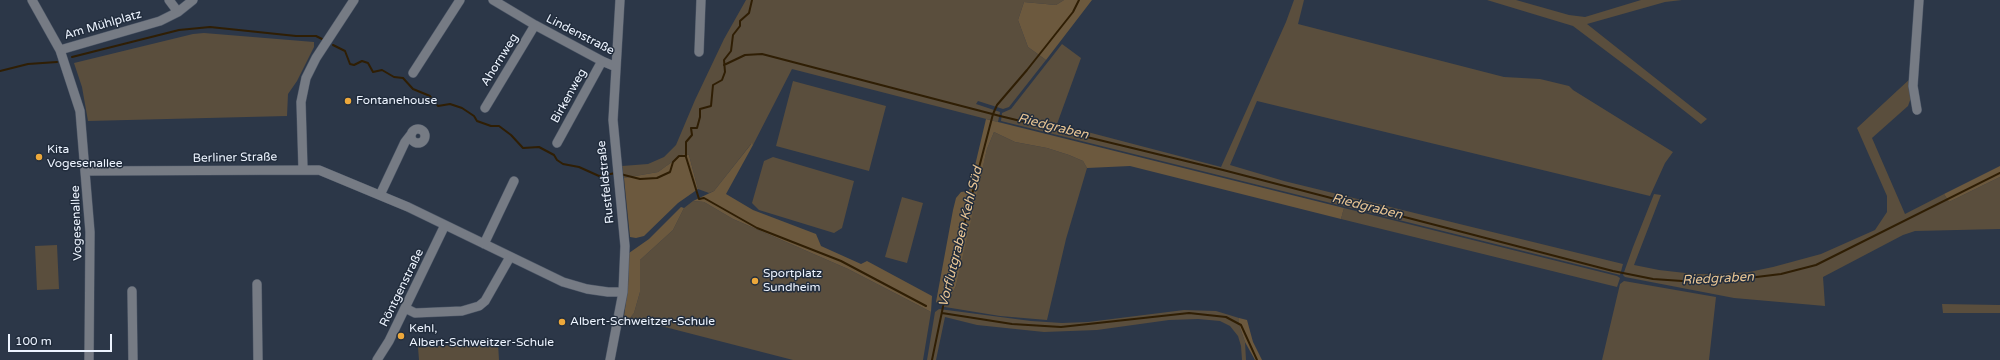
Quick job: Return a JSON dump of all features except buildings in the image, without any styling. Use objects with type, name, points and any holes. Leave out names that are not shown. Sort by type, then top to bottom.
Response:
[{"type":"street","name":"Vogesenallee","points":[[32,0],[60,50],[80,111],[90,232],[90,360]]},
{"type":"street","points":[[169,0],[178,12]]},
{"type":"street","name":"Am Mühlplatz","points":[[60,50],[147,26],[178,12],[193,0]]},
{"type":"street","points":[[302,169],[301,102],[306,78],[316,58],[354,0]]},
{"type":"street","points":[[413,73],[460,0]]},
{"type":"street","name":"Lindenstraße","points":[[493,0],[535,26],[616,67]]},
{"type":"street","name":"Rustfeldstraße","points":[[610,360],[619,320],[623,292],[625,246],[617,178],[613,120],[620,0]]},
{"type":"street","points":[[699,52],[701,0]]},
{"type":"street","points":[[1917,110],[1913,86],[1919,0]]},
{"type":"street","name":"Ahornweg","points":[[485,108],[535,26]]},
{"type":"street","name":"Birkenweg","points":[[557,143],[602,61]]},
{"type":"street","points":[[380,195],[405,142],[412,133]]},
{"type":"street","name":"Berliner Straße","points":[[86,171],[302,169],[328,172],[445,225],[563,282],[587,289],[608,292],[623,292]]},
{"type":"street","points":[[484,244],[514,181]]},
{"type":"street","name":"Röntgenstraße","points":[[377,360],[385,351],[445,225]]},
{"type":"street","points":[[405,308],[415,313],[422,313],[462,311],[479,306],[485,301],[510,257]]},
{"type":"street","points":[[257,284],[258,360]]},
{"type":"street","points":[[132,291],[133,360]]},
{"type":"shaded area","points":[[746,0],[1064,0],[1056,5],[1024,2],[1018,20],[1028,47],[1046,60],[1009,107],[1003,109],[978,101],[976,104],[1000,112],[998,122],[792,69],[753,145],[751,144],[714,191],[709,193],[698,189],[689,155],[683,154],[658,172],[624,178],[622,166],[648,164],[664,157],[676,145],[695,100],[724,39]]},
{"type":"shaded area","points":[[1064,0],[1092,0],[1046,60],[1028,47],[1018,20],[1024,2],[1056,5]]},
{"type":"shaded area","points":[[1294,0],[1304,0],[1298,24],[1504,77],[1540,79],[1569,86],[1573,90],[1673,152],[1665,163],[1650,196],[1257,101],[1230,165],[1284,181],[1623,264],[1620,275],[1001,121],[1002,113],[1011,109],[1062,44],[1081,58],[1057,124],[1221,167],[1286,22]]},
{"type":"shaded area","points":[[1487,0],[1516,0],[1569,15],[1585,17],[1641,0],[1682,0],[1665,2],[1587,24],[1707,119],[1701,124],[1573,26]]},
{"type":"shaded area","points":[[204,33],[314,42],[314,47],[297,81],[288,94],[287,116],[88,121],[82,87],[74,63],[193,34]]},
{"type":"shaded area","points":[[1912,77],[1913,92],[1908,106],[1872,138],[1905,214],[1944,194],[1949,202],[2000,177],[2000,229],[1915,231],[1903,235],[1823,277],[1825,306],[1734,298],[1625,277],[1623,275],[1654,194],[1661,195],[1634,265],[1659,270],[1694,274],[1749,272],[1821,254],[1875,230],[1887,212],[1887,196],[1857,128]]},
{"type":"shaded area","points":[[793,81],[886,106],[869,171],[776,146]]},
{"type":"shaded area","points":[[986,119],[1344,208],[1341,219],[1130,166],[1087,168],[1083,161],[1069,155],[1047,148],[1015,142],[994,132],[987,149],[956,286],[945,307],[936,302],[953,210],[956,198],[961,192],[969,191]]},
{"type":"shaded area","points":[[994,132],[1015,142],[1047,148],[1069,155],[1083,161],[1087,168],[1066,239],[1047,320],[1000,316],[945,307],[956,286],[987,149]]},
{"type":"shaded area","points":[[752,143],[753,145],[726,194],[753,210],[816,234],[821,246],[861,264],[867,261],[932,296],[931,312],[848,269],[733,219],[704,202],[693,201],[714,191]]},
{"type":"shaded area","points":[[683,154],[689,155],[698,189],[678,203],[644,236],[636,238],[630,237],[624,178],[658,172]]},
{"type":"shaded area","points":[[773,157],[854,181],[842,228],[834,233],[759,210],[752,203],[764,161]]},
{"type":"shaded area","points":[[2000,166],[2000,177],[1949,202],[1944,194]]},
{"type":"shaded area","points":[[902,197],[923,203],[907,263],[885,257]]},
{"type":"shaded area","name":"Sportplatz Sundheim","points":[[693,201],[704,202],[733,219],[848,269],[931,312],[923,360],[793,360],[630,318],[634,313],[640,292],[640,260],[673,230],[684,208]]},
{"type":"shaded area","points":[[681,207],[684,208],[673,230],[640,260],[640,292],[634,313],[630,318],[624,317],[628,285],[629,253],[649,239]]},
{"type":"shaded area","points":[[1344,208],[1617,276],[1620,278],[1617,287],[1341,219]]},
{"type":"shaded area","points":[[57,245],[59,289],[37,290],[35,246]]},
{"type":"shaded area","points":[[1624,281],[1716,297],[1709,360],[1602,360],[1620,284]]},
{"type":"shaded area","points":[[1942,304],[2000,305],[2000,313],[1943,313]]},
{"type":"shaded area","points":[[939,309],[1031,321],[1062,323],[1088,322],[1184,310],[1216,311],[1239,318],[1239,325],[1245,342],[1246,360],[1242,360],[1241,346],[1238,336],[1230,326],[1220,321],[1198,319],[1169,320],[1097,330],[1044,332],[977,325],[945,317],[936,360],[927,360],[935,312]]},
{"type":"shaded area","points":[[1239,318],[1247,320],[1253,342],[1262,360],[1255,360],[1245,342],[1239,325]]},
{"type":"shaded area","points":[[498,343],[499,360],[419,360],[418,347]]},
{"type":"waterway","points":[[620,174],[640,179],[657,178],[670,172],[673,162],[679,156],[686,156],[686,142],[692,135],[691,128],[697,128],[700,117],[700,109],[711,106],[713,85],[722,80],[725,72],[724,60],[731,51],[733,35],[740,26],[740,21],[749,13],[752,0]]},
{"type":"waterway","name":"Vorflutgraben Kehl Süd","points":[[932,360],[944,302],[993,114],[997,105],[1073,12],[1079,0]]},
{"type":"waterway","points":[[72,57],[179,30],[210,27],[296,36],[316,36],[322,39]]},
{"type":"waterway","points":[[333,45],[345,51],[350,64],[354,65],[362,61],[368,63],[373,72],[382,70],[394,77],[403,78],[413,89],[430,96],[438,106],[450,104],[462,108],[474,116],[477,121],[491,126],[499,126],[511,135],[523,148],[539,147],[554,155],[557,160],[563,164],[579,167],[599,176],[616,173]]},
{"type":"waterway","name":"Riedgraben","points":[[724,65],[745,55],[762,54],[1000,116],[1223,170],[1613,271],[1653,279],[1697,282],[1740,279],[1781,274],[1816,265],[2000,173]]},
{"type":"waterway","points":[[0,71],[28,64],[57,62]]},
{"type":"waterway","points":[[686,157],[699,199],[704,198],[757,228],[841,261],[926,306]]},
{"type":"waterway","points":[[942,313],[1012,324],[1061,327],[1189,313],[1226,317],[1241,325],[1257,360]]},
{"type":"place","name":"Fontanehouse","points":[[348,101]]},
{"type":"place","name":"Kita Vogesenallee","points":[[39,157]]},
{"type":"place","name":"Sportplatz Sundheim","points":[[755,281]]},
{"type":"place","name":"Albert-Schweitzer-Schule","points":[[562,322]]},
{"type":"place","name":"Kehl, Albert-Schweitzer-Schule","points":[[401,336]]}]
